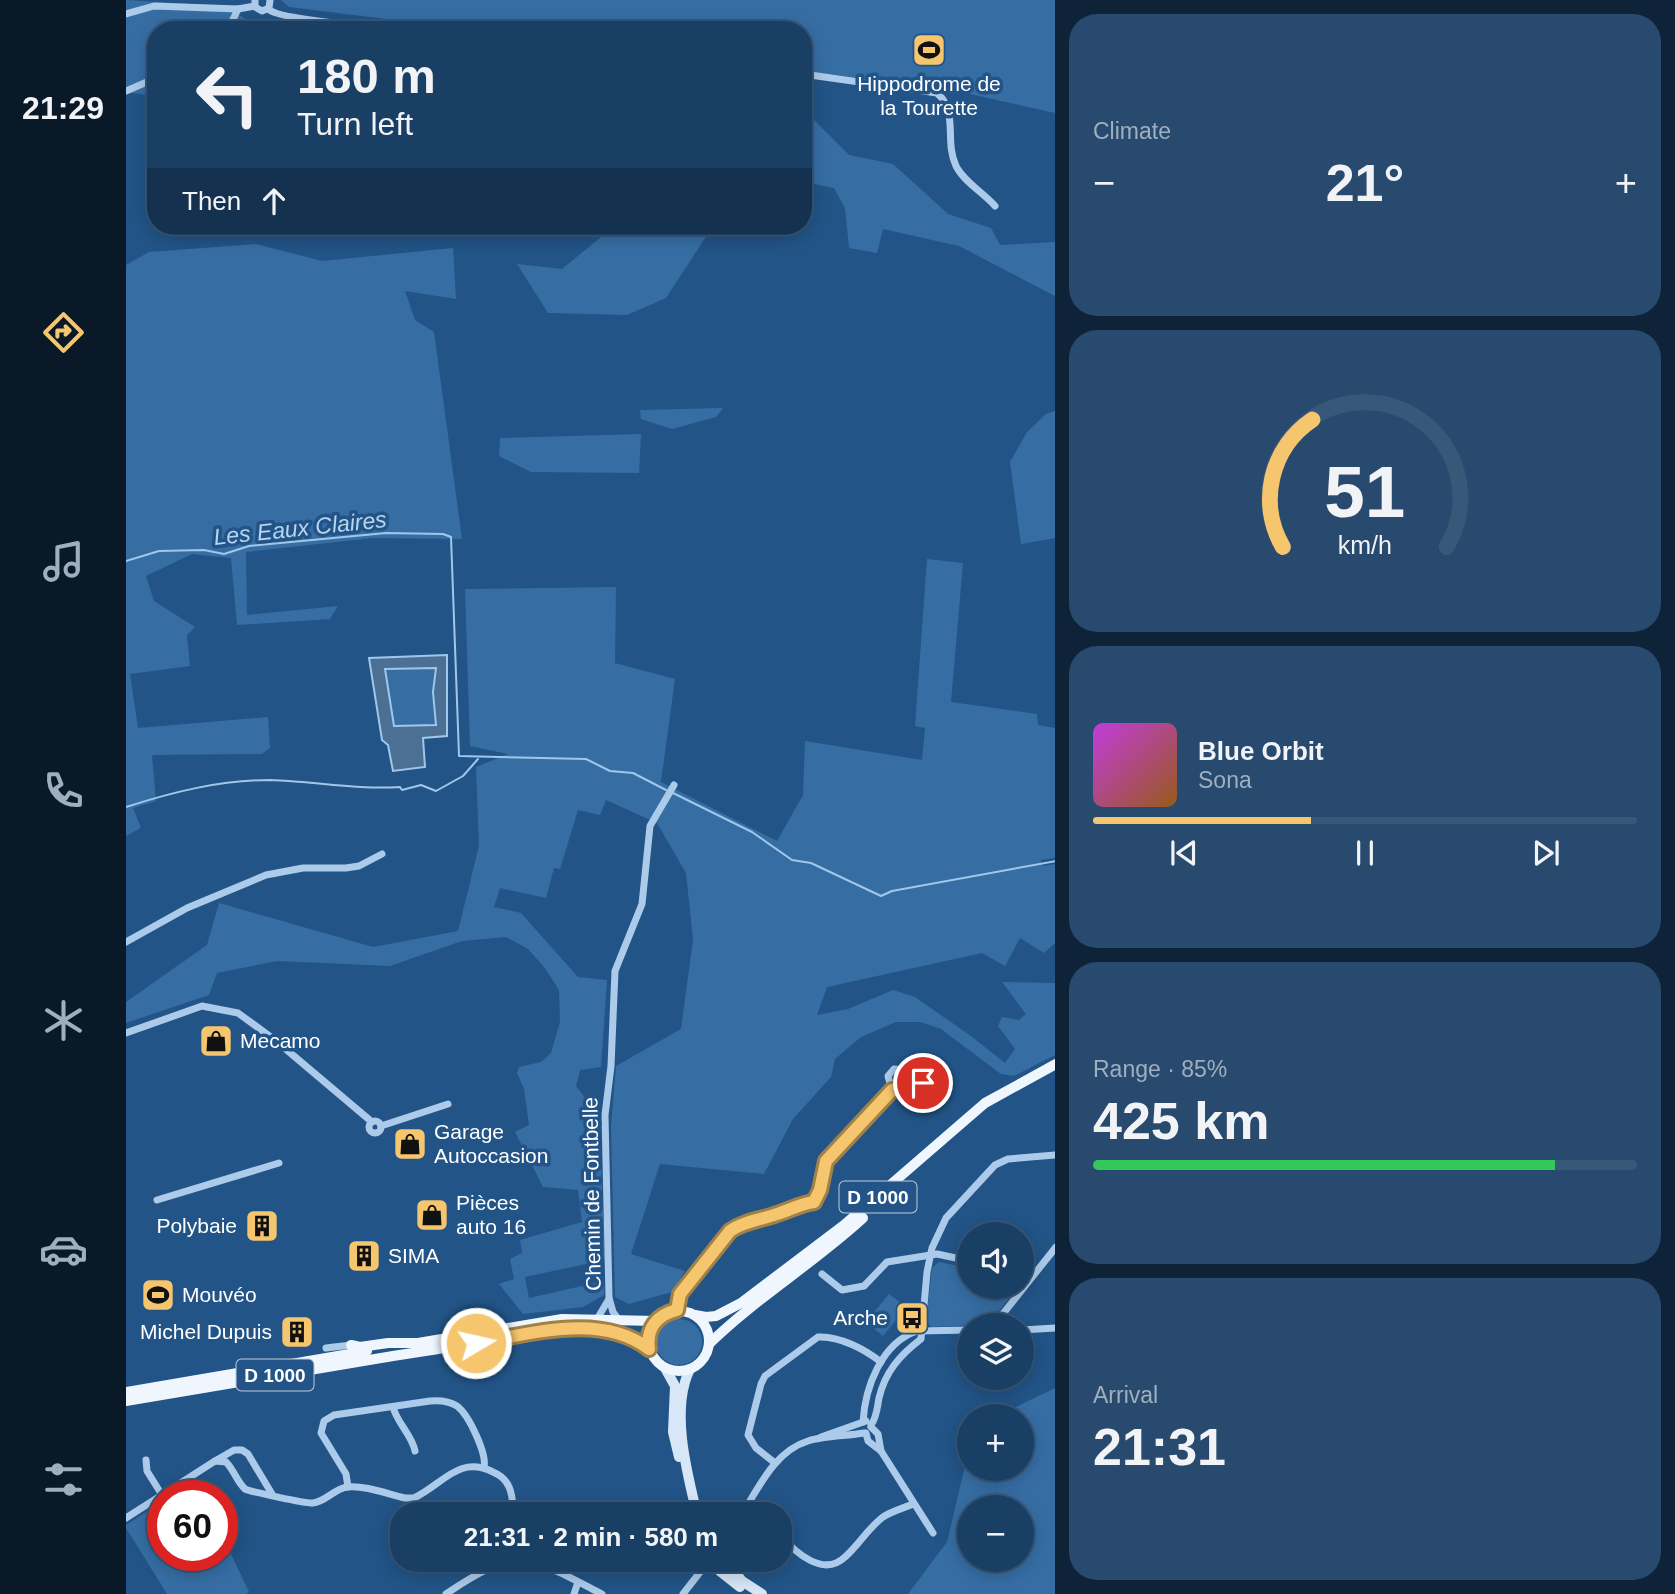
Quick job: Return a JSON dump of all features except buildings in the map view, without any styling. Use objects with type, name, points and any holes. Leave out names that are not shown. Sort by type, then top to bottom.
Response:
[{"type":"main road","name":"D 1000","points":[[695,1315],[716,1316],[741,1303],[844,1225],[985,1103],[1055,1065]]},
{"type":"main road","name":"D 1000","points":[[709,1344],[732,1322],[817,1259],[970,1121],[993,1104],[1055,1070]]},
{"type":"main road","points":[[677,1310],[695,1315],[706,1327],[709,1344],[703,1359],[690,1369],[677,1371],[665,1368],[658,1363],[649,1349],[649,1334],[656,1321],[677,1310]]},
{"type":"main road","name":"D 1000","points":[[126,1392],[543,1322],[597,1318],[656,1321]]},
{"type":"main road","name":"D 1000","points":[[126,1401],[569,1329],[608,1332],[639,1342],[649,1349]]},
{"type":"main road","points":[[351,1345],[360,1347],[388,1342],[418,1343]]},
{"type":"main road","points":[[164,1385],[312,1355],[326,1348]]},
{"type":"main road","points":[[665,1368],[675,1386],[674,1441],[691,1487]]},
{"type":"main road","points":[[690,1369],[685,1381],[681,1433],[694,1502]]},
{"type":"main road","points":[[721,1572],[751,1594]]},
{"type":"main road","points":[[735,1572],[742,1581],[762,1594]]},
{"type":"street","points":[[126,14],[154,6],[238,9],[255,3],[259,10],[269,4],[280,15],[324,21]]},
{"type":"street","points":[[233,21],[238,9]]},
{"type":"street","points":[[812,75],[937,93],[948,104],[951,154],[958,170],[995,206]]},
{"type":"street","points":[[126,91],[147,82]]},
{"type":"street","name":"Chemin de Fontbelle","points":[[619,1320],[613,1312],[610,1298],[605,1115],[611,1066],[615,971],[642,904],[650,826],[673,786]]},
{"type":"street","points":[[126,942],[187,908],[266,875],[303,868],[359,866],[382,854]]},
{"type":"street","points":[[126,1033],[202,1006],[238,1013],[275,1040],[372,1122],[377,1121],[381,1126],[448,1104]]},
{"type":"street","points":[[677,1310],[680,1294],[730,1231],[737,1226],[814,1202],[820,1190],[826,1161],[892,1090],[915,1090],[923,1083],[922,1071],[894,1069],[888,1076],[892,1090]]},
{"type":"street","points":[[750,1502],[775,1464],[799,1444],[866,1427],[875,1419],[884,1383],[895,1362],[921,1339],[922,1309],[931,1255],[938,1232],[946,1218],[995,1165],[1008,1159],[1055,1155]]},
{"type":"street","points":[[157,1200],[279,1163]]},
{"type":"street","points":[[1034,1272],[1055,1247]]},
{"type":"street","points":[[822,1274],[842,1290],[864,1286],[887,1262],[931,1255],[957,1259]]},
{"type":"street","points":[[597,1318],[610,1298]]},
{"type":"street","points":[[1034,1329],[1055,1328]]},
{"type":"street","points":[[933,1533],[881,1451],[868,1441],[864,1407],[881,1362],[910,1333],[957,1331]]},
{"type":"street","points":[[775,1464],[756,1448],[748,1435],[765,1376],[818,1337],[829,1336],[867,1352],[881,1362]]},
{"type":"street","points":[[326,1348],[351,1345]]},
{"type":"street","points":[[348,1487],[346,1474],[321,1433],[322,1424],[334,1415],[437,1400],[457,1406],[465,1416],[485,1457],[484,1467]]},
{"type":"street","points":[[393,1407],[415,1451]]},
{"type":"street","points":[[185,1480],[234,1450],[242,1450],[272,1494]]},
{"type":"street","points":[[146,1460],[147,1471],[153,1480]]},
{"type":"street","points":[[215,1461],[226,1462],[248,1491],[314,1503],[348,1487],[409,1499],[470,1465],[484,1467],[498,1474],[507,1482],[512,1502]]},
{"type":"street","points":[[792,1548],[818,1563],[832,1564],[845,1557],[886,1516],[914,1504]]},
{"type":"street","points":[[126,1518],[147,1505]]},
{"type":"street","points":[[446,1594],[481,1572]]},
{"type":"street","points":[[559,1572],[602,1594]]},
{"type":"street","points":[[683,1594],[696,1572]]},
{"type":"street","points":[[574,1594],[578,1582]]},
{"type":"shaded area","points":[[126,0],[223,6],[249,21],[147,21],[147,95],[126,92]]},
{"type":"shaded area","name":"Hippodrome de la Tourette","points":[[281,0],[1055,0],[1055,113],[943,88],[812,72],[812,21],[402,21],[289,7]]},
{"type":"shaded area","points":[[812,120],[849,155],[893,164],[948,214],[991,228],[1000,245],[1055,242],[1055,296],[959,246],[883,229],[877,253],[849,248],[845,208],[834,188],[812,184]]},
{"type":"shaded area","points":[[598,235],[707,235],[666,298],[627,315],[548,313],[517,264],[562,269],[601,237]]},
{"type":"shaded area","points":[[256,244],[322,261],[453,248],[456,299],[405,291],[415,320],[434,332],[462,539],[373,538],[246,552],[247,615],[338,606],[330,619],[237,625],[231,558],[192,554],[146,576],[154,601],[195,627],[187,635],[190,666],[130,674],[138,728],[268,717],[270,748],[262,754],[152,755],[156,801],[133,808],[141,828],[126,836],[126,265],[149,252]]},
{"type":"shaded area","points":[[723,408],[716,417],[672,429],[641,419],[640,410]]},
{"type":"shaded area","points":[[1055,411],[1055,538],[1021,544],[1010,462],[1027,432],[1046,414]]},
{"type":"shaded area","points":[[641,434],[639,473],[531,472],[499,456],[500,438]]},
{"type":"shaded area","points":[[927,559],[963,563],[951,702],[1037,714],[1038,725],[1055,728],[1055,858],[1041,860],[1042,866],[1055,864],[1055,943],[1044,953],[1020,938],[1005,966],[982,953],[827,987],[817,1015],[848,1009],[893,990],[915,997],[1005,1063],[1015,1049],[998,1026],[1002,1017],[1019,1020],[1026,1014],[1002,982],[1055,983],[1055,1055],[1014,1076],[1001,1074],[941,1029],[921,1022],[896,1022],[861,1037],[835,1059],[831,1077],[793,1119],[764,1174],[660,1164],[631,1254],[685,1271],[672,1292],[629,1304],[615,1297],[611,1126],[616,1066],[681,1029],[693,940],[686,873],[657,823],[606,800],[600,815],[578,810],[560,869],[554,868],[546,898],[500,888],[494,907],[521,913],[578,977],[607,980],[601,1067],[580,1070],[576,1086],[599,1116],[605,1260],[525,1277],[529,1298],[604,1281],[604,1295],[583,1307],[523,1314],[499,1284],[514,1279],[510,1259],[522,1253],[520,1240],[582,1222],[578,1190],[543,1187],[515,1132],[529,1125],[524,1089],[517,1073],[519,1067],[541,1062],[551,1053],[560,1022],[559,990],[545,968],[528,949],[506,937],[462,941],[390,966],[277,961],[217,973],[209,995],[126,1023],[126,1002],[207,945],[219,903],[373,947],[458,931],[479,846],[476,767],[508,754],[470,746],[465,589],[616,587],[615,663],[675,679],[661,782],[777,841],[803,795],[805,741],[922,760],[925,728],[915,726]]},
{"type":"shaded area","points":[[447,655],[447,736],[423,738],[425,767],[393,771],[388,745],[382,740],[369,658]],"holes":[[[436,668],[433,692],[436,725],[394,726],[385,669]]]},
{"type":"shaded area","points":[[437,668],[433,692],[436,726],[393,726],[385,669]]},
{"type":"shaded area","points":[[939,1262],[957,1266],[957,1299],[1009,1299],[997,1313],[957,1313],[957,1326],[931,1327],[926,1321],[932,1268]]},
{"type":"shaded area","points":[[889,1294],[906,1307],[883,1336],[866,1322]]},
{"type":"shaded area","points":[[679,1319],[695,1326],[702,1342],[695,1358],[679,1365],[663,1358],[656,1342],[663,1326]]},
{"type":"shaded area","points":[[1055,1388],[1055,1594],[908,1594],[947,1542],[957,1500],[957,1572],[1034,1572],[1034,1495],[958,1495],[961,1481],[1034,1481],[1034,1404],[1022,1404]]},
{"type":"shaded area","points":[[147,1511],[147,1562],[126,1528],[126,1525]]},
{"type":"shaded area","points":[[238,1569],[249,1592],[246,1594],[167,1594],[153,1571],[238,1571]]},
{"type":"waterway","name":"Les Eaux Claires","points":[[126,561],[159,551],[204,550],[224,554],[249,546],[386,533],[443,534],[451,537],[459,756],[586,759],[610,771],[633,773],[666,790]]},
{"type":"waterway","name":"Les Eaux Claires","points":[[126,807],[197,788],[270,780],[400,787],[402,790],[421,785],[436,791],[463,776],[478,759]]},
{"type":"waterway","name":"Les Eaux Claires","points":[[671,792],[752,832],[792,860],[811,863],[881,896],[892,891],[1055,861]]},
{"type":"place","name":"Hippodrome de la Tourette","points":[[929,50]]},
{"type":"place","name":"Mecamo","points":[[216,1041]]},
{"type":"place","name":"Garage Autoccasion","points":[[410,1144]]},
{"type":"place","name":"Pièces auto 16","points":[[432,1215]]},
{"type":"place","name":"Polybaie","points":[[262,1226]]},
{"type":"place","name":"SIMA","points":[[364,1256]]},
{"type":"place","name":"Mouvéo","points":[[158,1295]]},
{"type":"place","name":"Arche","points":[[912,1318]]},
{"type":"place","name":"Michel Dupuis","points":[[297,1332]]},
{"type":"route","points":[[476,1343],[577,1328],[626,1336],[649,1349],[649,1334],[656,1321],[677,1310],[680,1294],[730,1231],[737,1226],[814,1202],[820,1190],[826,1161],[892,1090],[912,1091],[923,1083]]}]
